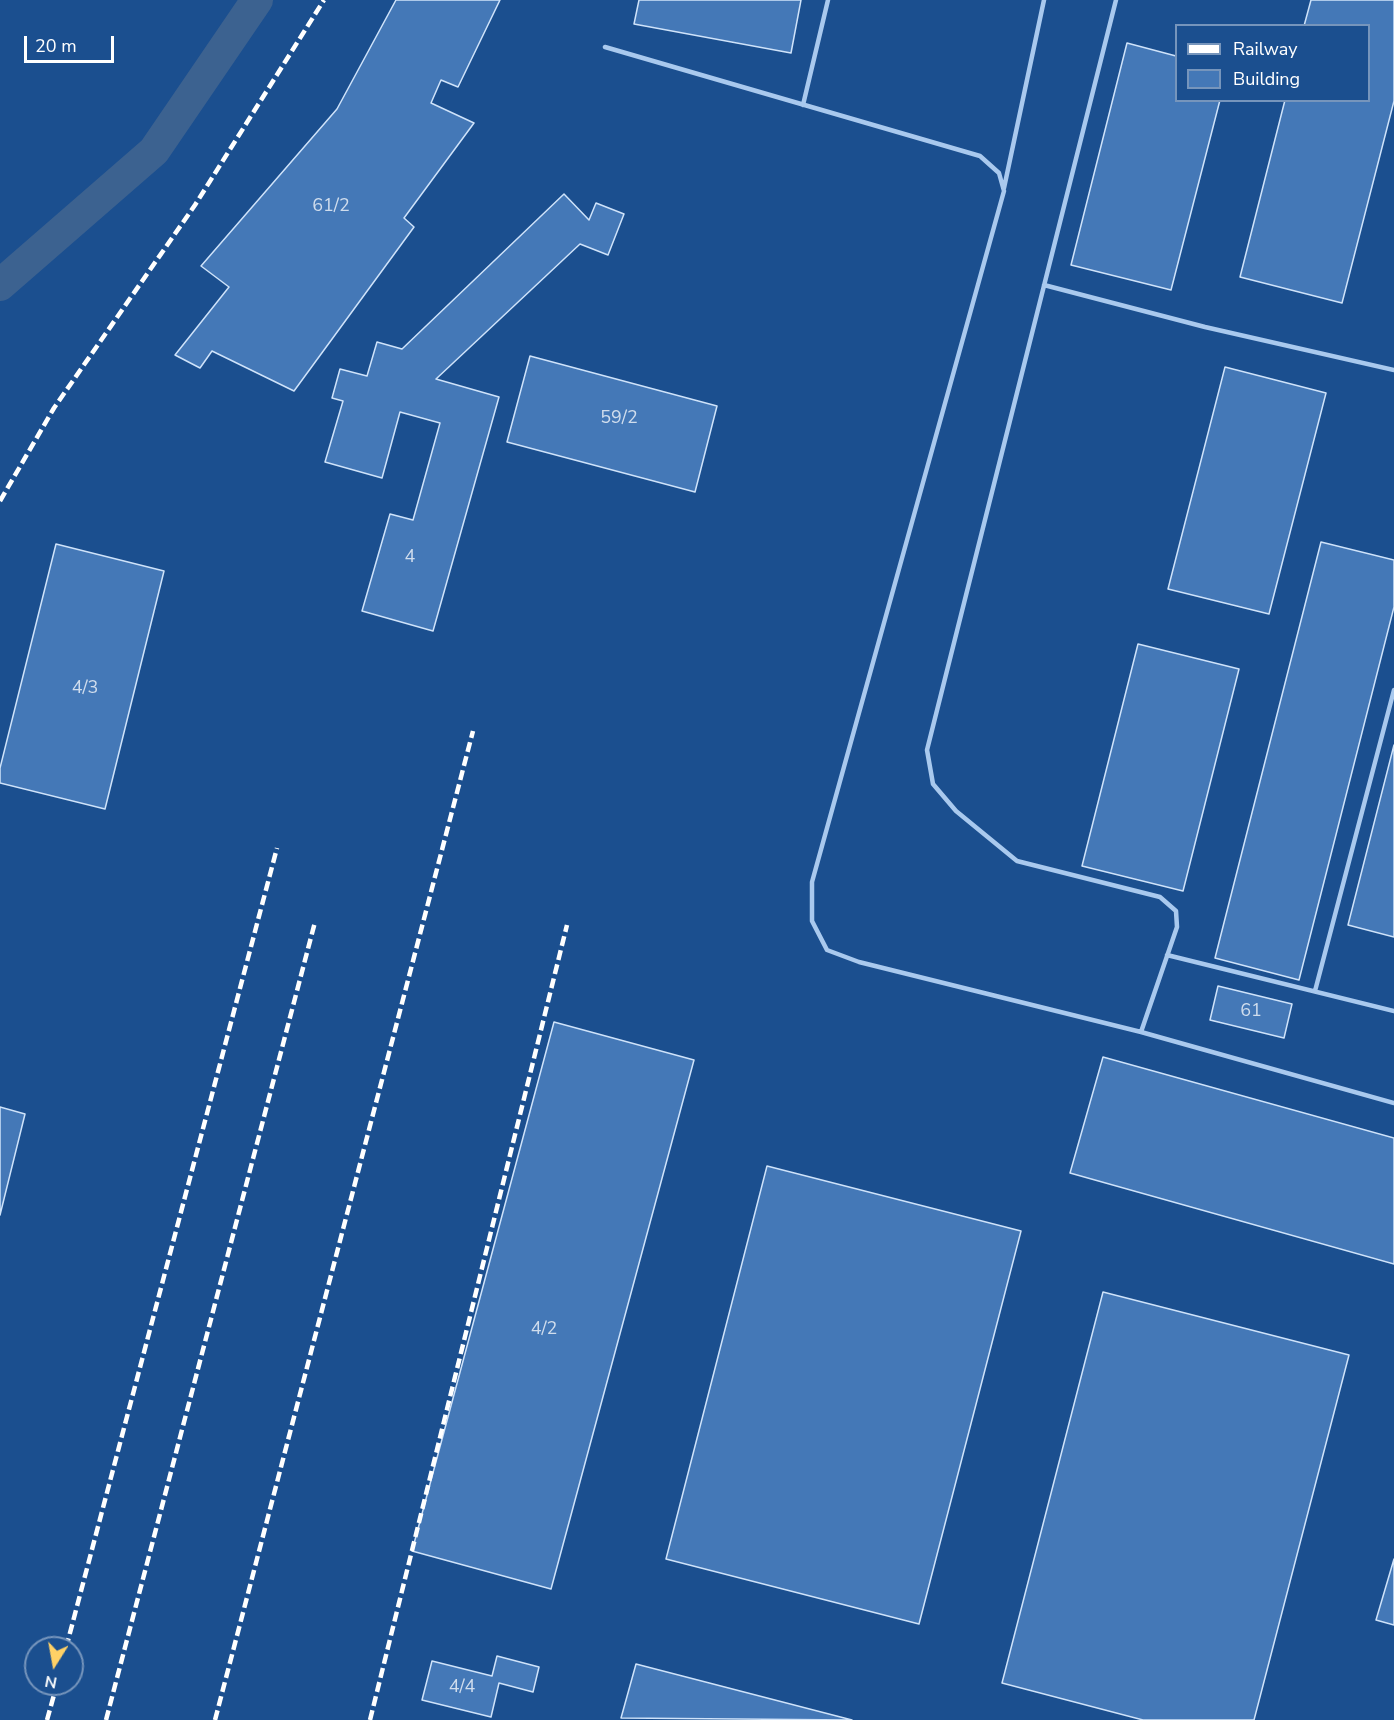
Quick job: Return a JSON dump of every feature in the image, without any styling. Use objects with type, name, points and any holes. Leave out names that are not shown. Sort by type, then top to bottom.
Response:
[{"type":"lane","points":[[802,105],[828,0]]},
{"type":"lane","points":[[1044,0],[1004,191],[812,882],[813,921],[827,950],[859,962],[1141,1032],[1394,1103]]},
{"type":"lane","points":[[1116,0],[927,750],[933,784],[956,811],[1017,861],[1160,897],[1176,911],[1177,927],[1141,1032]]},
{"type":"lane","points":[[605,47],[980,156],[999,173],[1004,191]]},
{"type":"lane","points":[[1044,285],[1205,327],[1394,370]]},
{"type":"lane","points":[[1315,991],[1394,690]]},
{"type":"lane","points":[[1167,955],[1394,1011]]},
{"type":"building","points":[[396,0],[500,0],[458,87],[441,80],[431,103],[474,123],[404,218],[414,227],[294,391],[212,351],[200,368],[175,355],[229,287],[201,266],[337,109]]},
{"type":"building","points":[[639,0],[801,0],[791,53],[634,24]]},
{"type":"building","points":[[1311,0],[1394,0],[1394,101],[1342,303],[1240,277],[1284,102],[1370,102],[1370,24],[1305,24]]},
{"type":"building","points":[[1127,43],[1175,56],[1175,102],[1219,102],[1171,290],[1071,265]]},
{"type":"building","points":[[564,194],[589,220],[596,203],[624,214],[608,255],[580,244],[436,379],[499,397],[433,631],[362,611],[390,514],[413,520],[440,423],[400,412],[382,478],[325,462],[343,401],[332,398],[340,369],[367,376],[377,342],[402,349]]},
{"type":"building","points":[[530,356],[717,406],[695,492],[507,442]]},
{"type":"building","points":[[1225,367],[1326,393],[1269,614],[1168,589]]},
{"type":"building","points":[[1321,542],[1394,560],[1394,607],[1299,980],[1215,958]]},
{"type":"building","points":[[56,544],[164,571],[105,809],[0,783],[0,768]]},
{"type":"building","points":[[1138,644],[1239,669],[1183,891],[1082,866]]},
{"type":"building","points":[[1394,745],[1394,937],[1348,925]]},
{"type":"building","points":[[1218,986],[1292,1004],[1284,1038],[1210,1020]]},
{"type":"building","points":[[554,1022],[694,1060],[551,1589],[412,1551]]},
{"type":"building","points":[[1103,1057],[1394,1138],[1394,1264],[1070,1173]]},
{"type":"building","points":[[0,1107],[25,1114],[0,1215]]},
{"type":"building","points":[[767,1166],[1021,1231],[919,1624],[666,1559]]},
{"type":"building","points":[[1103,1292],[1349,1355],[1254,1720],[1143,1720],[1002,1683]]},
{"type":"building","points":[[1394,1559],[1394,1625],[1376,1620]]},
{"type":"building","points":[[497,1656],[539,1667],[533,1692],[499,1683],[491,1717],[422,1700],[432,1661],[492,1676]]},
{"type":"building","points":[[636,1664],[852,1720],[621,1718]]},
{"type":"waterway","points":[[0,285],[154,151],[257,0]]},
{"type":"railway","points":[[0,501],[54,408],[195,205],[324,0]]},
{"type":"railway","points":[[215,1720],[473,731]]},
{"type":"railway","points":[[69,1636],[277,848]]},
{"type":"railway","points":[[106,1720],[315,922]]},
{"type":"railway","points":[[370,1720],[567,925]]},
{"type":"railway","points":[[47,1720],[54,1696]]}]
